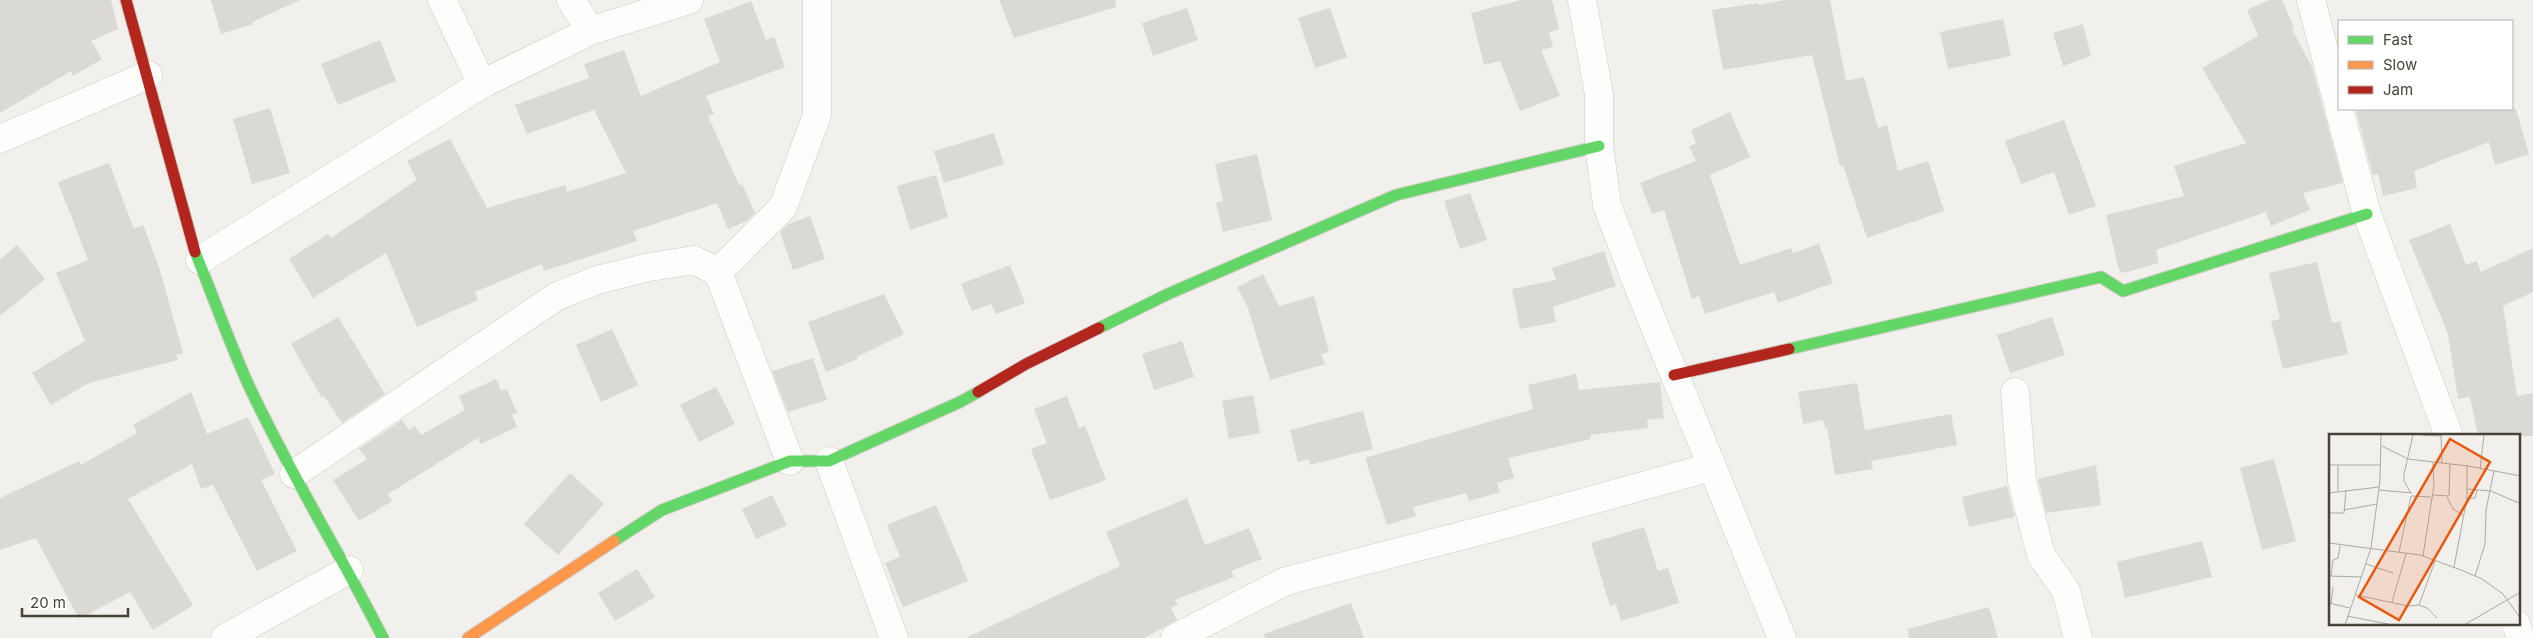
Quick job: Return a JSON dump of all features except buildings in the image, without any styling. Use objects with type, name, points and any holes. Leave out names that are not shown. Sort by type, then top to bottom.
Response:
[{"type":"street","points":[[126,0],[200,260],[249,385],[294,474],[349,570],[383,638]]},
{"type":"street","points":[[442,0],[482,84]]},
{"type":"street","points":[[571,0],[590,30]]},
{"type":"street","points":[[200,260],[482,84],[590,30],[688,0]]},
{"type":"street","points":[[718,272],[783,207],[818,115],[817,0]]},
{"type":"street","points":[[1582,0],[1599,94],[1599,146],[1607,205],[1711,467],[1782,638]]},
{"type":"street","points":[[2311,0],[2338,105]]},
{"type":"street","points":[[0,139],[148,75]]},
{"type":"street","points":[[2339,110],[2367,214],[2448,434]]},
{"type":"street","points":[[468,638],[548,582],[662,510],[790,461],[829,461],[960,402],[1026,364],[1168,294],[1396,195],[1599,146]]},
{"type":"street","points":[[1674,375],[2100,277],[2123,291],[2367,214]]},
{"type":"street","points":[[294,474],[558,296],[597,280],[650,267],[694,260],[718,272],[790,461]]},
{"type":"street","points":[[2015,392],[2022,481],[2041,555],[2066,591],[2078,638]]},
{"type":"street","points":[[829,461],[894,638]]},
{"type":"street","points":[[1175,638],[1286,581],[1499,526],[1711,467]]},
{"type":"street","points":[[225,638],[349,570]]},
{"type":"street","points":[[2517,626],[2521,638]]},
{"type":"traffic: fast","points":[[1099,328],[1168,294],[1396,195],[1599,146]]},
{"type":"traffic: fast","points":[[1789,349],[2101,277],[2123,291],[2367,214]]},
{"type":"traffic: fast","points":[[195,252],[235,353],[264,418],[383,638]]},
{"type":"traffic: fast","points":[[614,541],[662,510],[790,461],[829,461],[960,402],[978,392]]},
{"type":"traffic: slow","points":[[468,638],[614,541]]},
{"type":"traffic: jam","points":[[126,0],[195,252]]},
{"type":"traffic: jam","points":[[978,392],[1026,364],[1099,328]]},
{"type":"traffic: jam","points":[[1674,375],[1789,349]]}]
